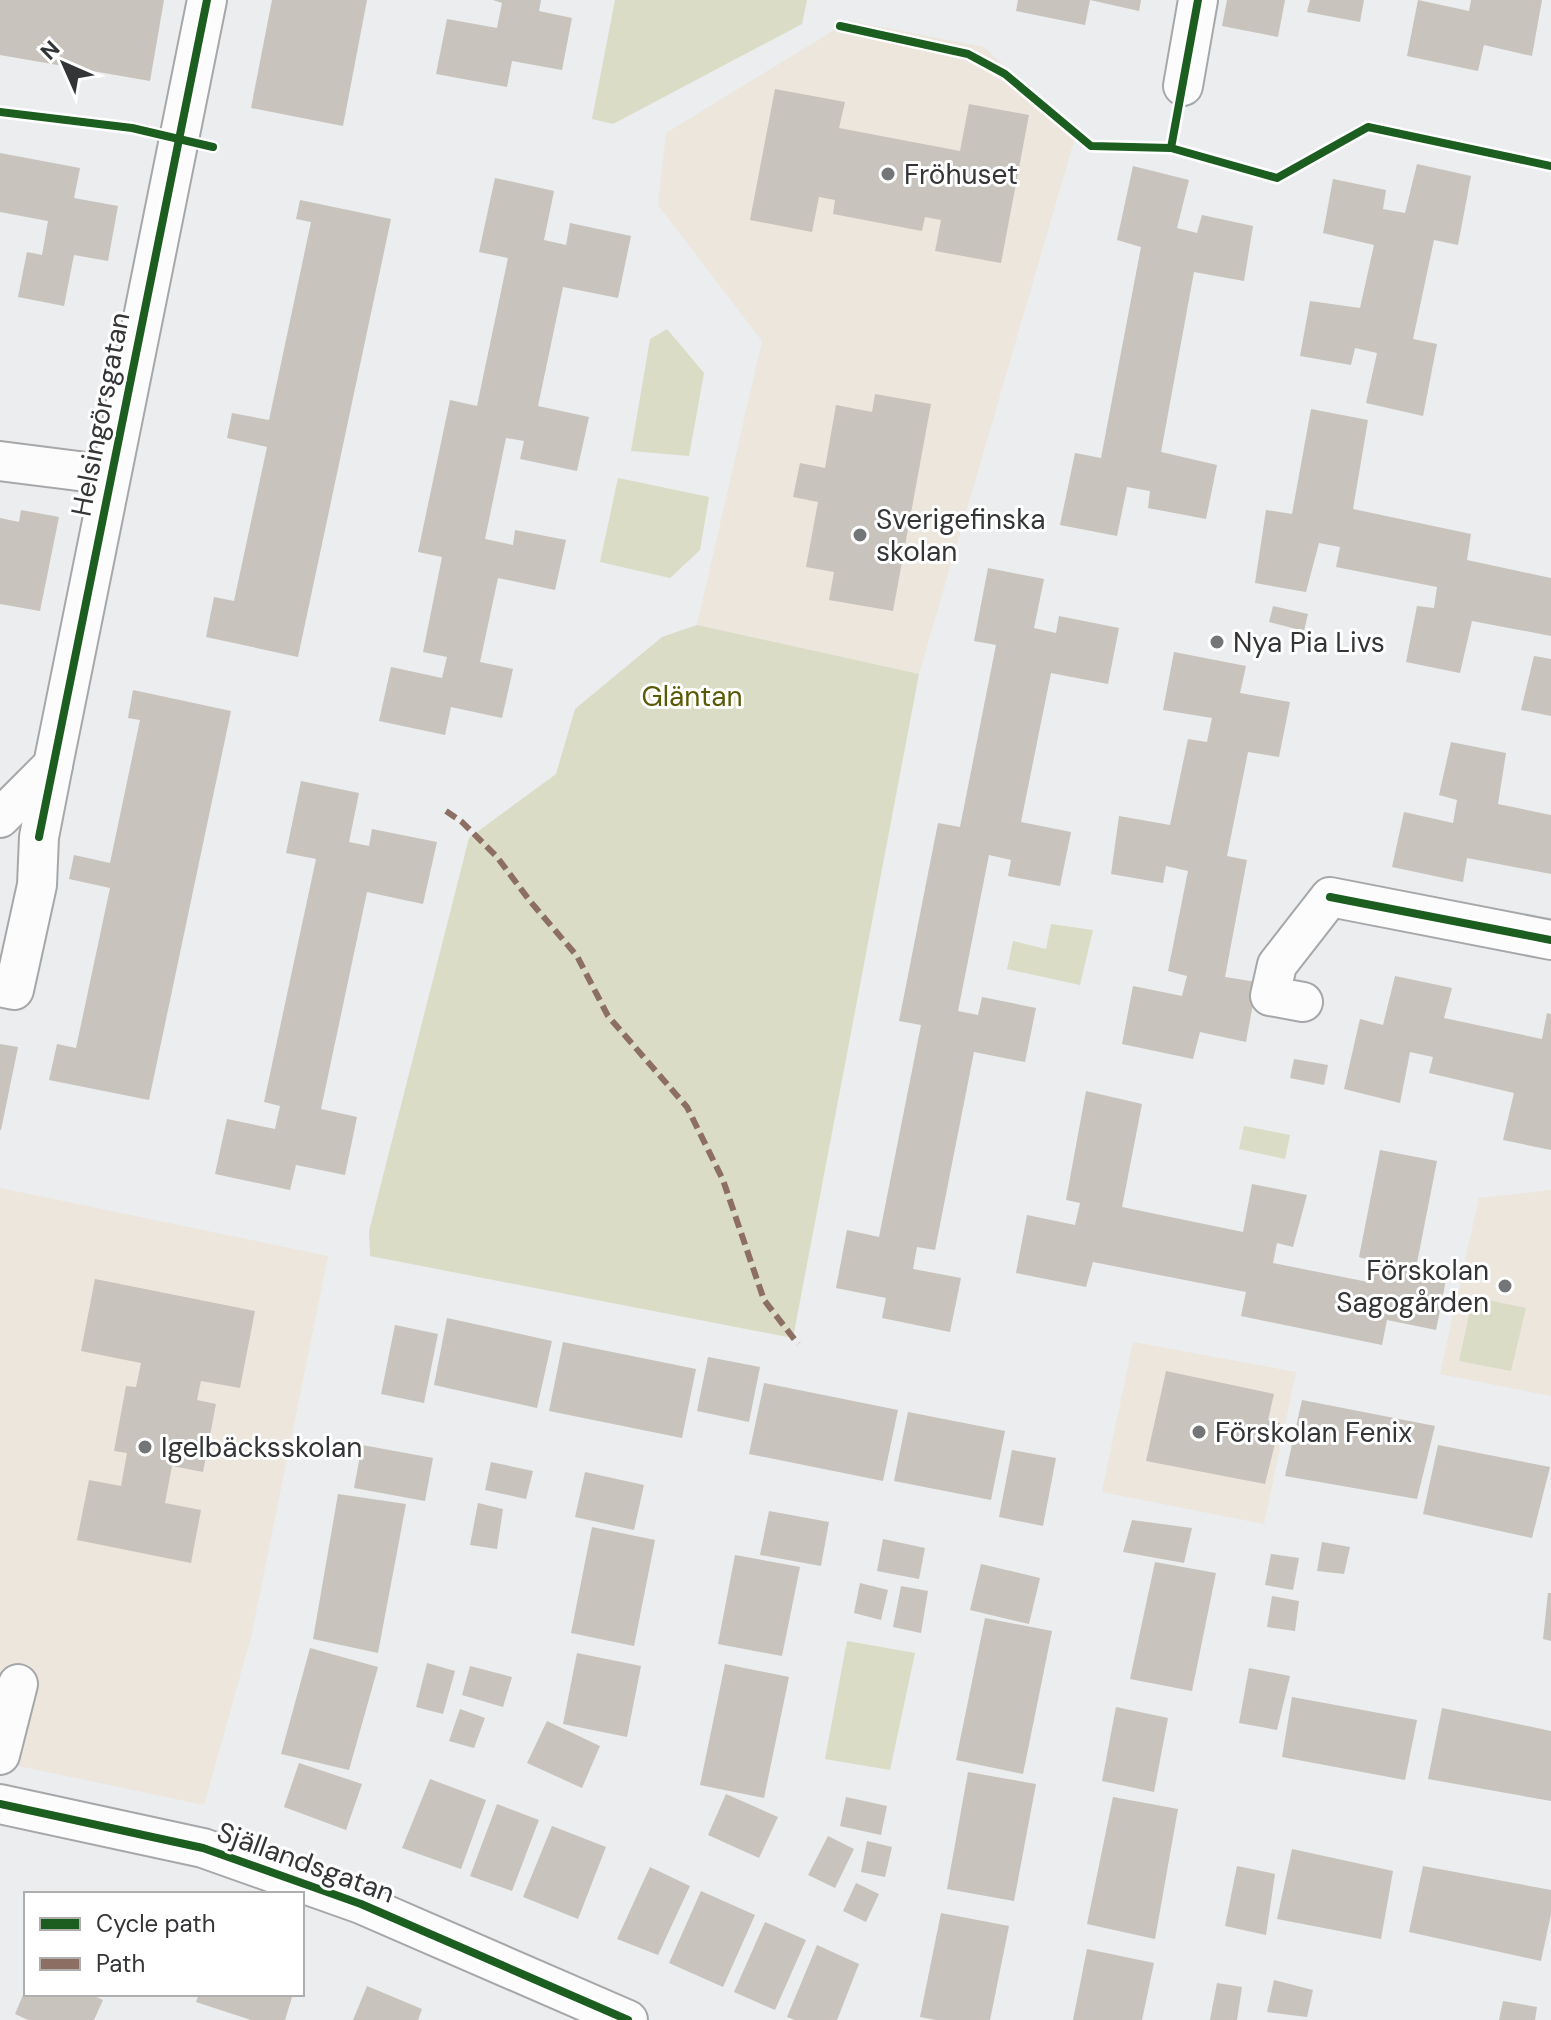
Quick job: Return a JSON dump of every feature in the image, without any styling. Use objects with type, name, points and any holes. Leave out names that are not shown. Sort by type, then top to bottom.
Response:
[{"type":"street","name":"Helsingörsgatan","points":[[0,987],[14,990],[37,885],[39,837],[207,0]]},
{"type":"street","points":[[1183,86],[1198,0]]},
{"type":"street","name":"Helsingörsgatan","points":[[0,461],[110,475]]},
{"type":"street","points":[[0,818],[53,765]]},
{"type":"street","points":[[1303,1002],[1270,996],[1277,965],[1330,897],[1551,940]]},
{"type":"street","points":[[0,1755],[18,1684]]},
{"type":"street","name":"Själlandsgatan","points":[[0,1804],[203,1848],[361,1904],[628,2020]]},
{"type":"shaded area","points":[[849,21],[984,47],[1076,134],[919,674],[697,625],[762,341],[658,205],[666,133]]},
{"type":"shaded area","name":"Igelbäcksskolan","points":[[0,1188],[328,1256],[251,1637],[204,1805],[0,1762]]},
{"type":"shaded area","name":"Förskolan Sagogården","points":[[1551,1190],[1551,1396],[1440,1374],[1479,1198]]},
{"type":"shaded area","name":"Förskolan Fenix","points":[[1133,1342],[1296,1372],[1264,1524],[1102,1492]]},
{"type":"green space","points":[[615,0],[807,0],[802,24],[613,124],[592,119]]},
{"type":"green space","points":[[667,329],[704,373],[689,456],[631,451],[650,339]]},
{"type":"green space","points":[[618,478],[709,497],[700,550],[670,578],[600,562]]},
{"type":"green space","name":"Gläntan","points":[[697,625],[919,674],[793,1338],[370,1256],[369,1231],[469,838],[556,774],[575,709],[662,637]]},
{"type":"green space","points":[[1051,924],[1093,930],[1080,985],[1007,969],[1013,941],[1046,949]]},
{"type":"green space","points":[[1244,1126],[1290,1135],[1285,1159],[1239,1149]]},
{"type":"green space","points":[[1473,1297],[1526,1308],[1511,1371],[1459,1361]]},
{"type":"green space","points":[[847,1641],[915,1653],[890,1770],[825,1759]]},
{"type":"building","points":[[0,0],[164,0],[150,81],[0,55]]},
{"type":"building","points":[[272,0],[367,0],[343,126],[251,108]]},
{"type":"building","points":[[493,0],[541,0],[539,11],[572,18],[562,70],[512,61],[507,87],[436,74],[447,19],[497,28],[502,3]]},
{"type":"building","points":[[1018,0],[1090,0],[1085,25],[1016,11]]},
{"type":"building","points":[[1090,0],[1141,0],[1139,11]]},
{"type":"building","points":[[1227,0],[1285,0],[1278,37],[1222,26]]},
{"type":"building","points":[[1310,0],[1364,0],[1360,22],[1307,12]]},
{"type":"building","points":[[1418,0],[1469,11],[1471,0],[1542,0],[1532,56],[1484,45],[1478,71],[1407,56]]},
{"type":"building","name":"Fröhuset","points":[[775,89],[845,102],[839,128],[960,151],[969,104],[1029,115],[1001,263],[935,251],[941,220],[925,217],[922,231],[833,214],[835,200],[819,197],[812,232],[750,220]]},
{"type":"building","points":[[0,153],[80,168],[74,198],[118,206],[108,261],[74,255],[64,306],[18,297],[27,252],[42,255],[48,221],[0,212]]},
{"type":"building","points":[[1417,164],[1471,176],[1458,245],[1434,240],[1413,339],[1437,344],[1423,416],[1366,403],[1377,353],[1355,348],[1351,365],[1300,356],[1310,301],[1360,308],[1374,245],[1323,233],[1333,179],[1386,190],[1383,209],[1405,213]]},
{"type":"building","points":[[1133,166],[1189,180],[1177,228],[1197,233],[1202,215],[1253,226],[1244,281],[1194,272],[1161,452],[1217,465],[1206,519],[1148,508],[1150,491],[1127,487],[1117,536],[1060,525],[1075,453],[1101,458],[1141,247],[1117,240]]},
{"type":"building","points":[[495,178],[554,191],[544,240],[566,245],[570,223],[631,236],[618,298],[563,287],[538,406],[589,417],[577,471],[520,459],[524,441],[506,438],[485,539],[513,545],[515,530],[566,540],[555,590],[498,578],[480,662],[513,669],[502,718],[451,707],[445,735],[379,721],[391,667],[442,678],[447,657],[423,652],[442,557],[418,552],[450,400],[477,406],[508,258],[479,252]]},
{"type":"building","points":[[300,200],[391,219],[298,657],[206,637],[214,597],[234,601],[267,447],[227,438],[232,413],[269,420],[311,222],[296,219]]},
{"type":"building","name":"Sverigefinska skolan","points":[[875,394],[931,404],[893,611],[829,600],[834,572],[806,567],[818,502],[793,497],[800,463],[825,468],[836,405],[872,412]]},
{"type":"building","points":[[1311,409],[1368,420],[1353,509],[1471,534],[1467,560],[1551,578],[1551,636],[1472,621],[1460,673],[1406,662],[1417,606],[1434,608],[1437,587],[1336,567],[1340,547],[1319,543],[1306,592],[1255,583],[1266,510],[1292,514]]},
{"type":"building","points":[[21,510],[59,517],[40,611],[0,604],[0,518],[19,522]]},
{"type":"building","points":[[988,568],[1044,579],[1034,628],[1056,633],[1059,616],[1119,628],[1108,684],[1051,673],[1021,822],[1071,832],[1060,886],[1008,876],[1011,860],[989,855],[958,1011],[978,1015],[982,997],[1036,1008],[1025,1062],[974,1052],[935,1250],[917,1247],[913,1269],[961,1278],[950,1332],[882,1318],[886,1298],[836,1288],[847,1230],[879,1237],[921,1025],[899,1021],[938,823],[960,827],[996,645],[974,641]]},
{"type":"building","points":[[1273,606],[1308,614],[1304,631],[1269,622]]},
{"type":"building","points":[[1174,652],[1246,666],[1240,693],[1290,702],[1279,757],[1248,752],[1227,856],[1247,860],[1225,977],[1257,982],[1246,1042],[1200,1032],[1193,1059],[1122,1044],[1133,986],[1182,996],[1187,976],[1168,971],[1188,871],[1166,866],[1163,883],[1111,874],[1119,816],[1170,825],[1188,739],[1207,742],[1212,718],[1163,710]]},
{"type":"building","points":[[1534,656],[1551,659],[1551,716],[1521,710]]},
{"type":"building","points":[[133,690],[231,711],[149,1100],[49,1080],[57,1044],[76,1048],[110,888],[69,879],[74,855],[110,863],[140,720],[128,718]]},
{"type":"building","points":[[1451,742],[1506,753],[1498,804],[1551,815],[1551,874],[1467,858],[1463,882],[1392,867],[1404,812],[1453,823],[1457,800],[1439,795]]},
{"type":"building","points":[[301,781],[359,793],[349,842],[369,846],[372,829],[437,842],[423,904],[367,892],[321,1109],[357,1117],[345,1175],[296,1165],[290,1190],[215,1174],[227,1119],[275,1129],[280,1106],[264,1102],[316,859],[286,853]]},
{"type":"building","points":[[1395,976],[1452,988],[1444,1018],[1542,1039],[1547,1013],[1551,1014],[1551,1150],[1503,1140],[1514,1093],[1429,1073],[1433,1057],[1410,1052],[1400,1103],[1344,1089],[1360,1019],[1383,1025]]},
{"type":"building","points":[[0,1044],[18,1047],[1,1130],[0,1130]]},
{"type":"building","points":[[1294,1059],[1328,1065],[1324,1085],[1290,1078]]},
{"type":"building","points":[[1086,1091],[1142,1104],[1122,1207],[1243,1232],[1252,1184],[1307,1195],[1293,1247],[1277,1243],[1273,1263],[1373,1283],[1377,1262],[1359,1257],[1380,1150],[1437,1161],[1416,1268],[1447,1275],[1436,1330],[1387,1320],[1382,1345],[1241,1316],[1246,1292],[1093,1262],[1086,1287],[1016,1273],[1027,1215],[1075,1225],[1080,1203],[1066,1200]]},
{"type":"building","points":[[95,1279],[255,1311],[240,1388],[201,1381],[197,1400],[216,1404],[203,1472],[172,1466],[165,1503],[201,1510],[191,1563],[77,1540],[89,1480],[121,1486],[127,1453],[114,1451],[126,1386],[136,1387],[141,1363],[81,1351]]},
{"type":"building","points":[[447,1318],[552,1341],[537,1408],[434,1385]]},
{"type":"building","points":[[395,1325],[438,1334],[424,1403],[381,1394]]},
{"type":"building","points":[[563,1342],[696,1369],[682,1438],[549,1411]]},
{"type":"building","points":[[708,1357],[760,1367],[749,1422],[697,1411]]},
{"type":"building","points":[[1166,1371],[1274,1394],[1268,1420],[1280,1423],[1265,1484],[1146,1461]]},
{"type":"building","points":[[764,1383],[898,1410],[883,1481],[749,1454]]},
{"type":"building","points":[[1302,1400],[1435,1426],[1417,1499],[1285,1476]]},
{"type":"building","points":[[908,1412],[1005,1431],[991,1500],[894,1481]]},
{"type":"building","points":[[362,1445],[433,1458],[425,1501],[354,1488]]},
{"type":"building","points":[[1438,1445],[1550,1467],[1532,1538],[1423,1514]]},
{"type":"building","points":[[1012,1450],[1056,1458],[1043,1526],[999,1517]]},
{"type":"building","points":[[491,1462],[533,1471],[526,1499],[485,1490]]},
{"type":"building","points":[[585,1472],[644,1485],[634,1530],[575,1517]]},
{"type":"building","points":[[338,1494],[406,1504],[378,1653],[313,1639]]},
{"type":"building","points":[[478,1503],[503,1509],[497,1549],[470,1545]]},
{"type":"building","points":[[769,1511],[829,1522],[821,1566],[760,1555]]},
{"type":"building","points":[[1132,1520],[1192,1528],[1184,1563],[1123,1552]]},
{"type":"building","points":[[592,1527],[655,1540],[634,1646],[571,1633]]},
{"type":"building","points":[[883,1539],[925,1548],[919,1579],[877,1571]]},
{"type":"building","points":[[1322,1542],[1350,1547],[1344,1574],[1317,1571]]},
{"type":"building","points":[[1271,1554],[1299,1558],[1293,1590],[1265,1585]]},
{"type":"building","points":[[735,1555],[800,1567],[782,1656],[718,1644]]},
{"type":"building","points":[[1155,1562],[1216,1573],[1192,1691],[1130,1679]]},
{"type":"building","points":[[981,1564],[1040,1578],[1029,1624],[970,1610]]},
{"type":"building","points":[[860,1583],[888,1590],[881,1620],[854,1613]]},
{"type":"building","points":[[901,1586],[928,1591],[921,1633],[893,1627]]},
{"type":"building","points":[[1548,1593],[1551,1593],[1551,1641],[1543,1639]]},
{"type":"building","points":[[1272,1596],[1299,1601],[1295,1631],[1267,1627]]},
{"type":"building","points":[[985,1618],[1052,1631],[1023,1774],[956,1760]]},
{"type":"building","points":[[310,1648],[378,1667],[349,1770],[281,1754]]},
{"type":"building","points":[[577,1653],[641,1666],[627,1737],[563,1724]]},
{"type":"building","points":[[427,1663],[455,1671],[443,1714],[416,1707]]},
{"type":"building","points":[[725,1664],[789,1677],[764,1798],[700,1785]]},
{"type":"building","points":[[470,1666],[512,1677],[503,1707],[462,1695]]},
{"type":"building","points":[[1249,1668],[1290,1676],[1277,1730],[1239,1723]]},
{"type":"building","points":[[1292,1697],[1417,1720],[1405,1780],[1282,1757]]},
{"type":"building","points":[[1116,1707],[1168,1718],[1154,1792],[1102,1781]]},
{"type":"building","points":[[1442,1708],[1551,1731],[1551,1801],[1428,1779]]},
{"type":"building","points":[[460,1709],[485,1718],[474,1748],[449,1741]]},
{"type":"building","points":[[547,1721],[600,1746],[582,1788],[527,1763]]},
{"type":"building","points":[[299,1763],[362,1784],[346,1830],[284,1807]]},
{"type":"building","points":[[968,1772],[1036,1784],[1014,1901],[947,1889]]},
{"type":"building","points":[[430,1779],[486,1800],[461,1869],[402,1848]]},
{"type":"building","points":[[726,1794],[778,1817],[759,1858],[708,1835]]},
{"type":"building","points":[[846,1797],[887,1806],[881,1835],[840,1826]]},
{"type":"building","points":[[1113,1797],[1178,1809],[1155,1939],[1087,1924]]},
{"type":"building","points":[[497,1804],[539,1820],[512,1891],[470,1876]]},
{"type":"building","points":[[552,1826],[606,1847],[578,1919],[523,1897]]},
{"type":"building","points":[[828,1836],[854,1849],[835,1888],[808,1875]]},
{"type":"building","points":[[867,1841],[892,1847],[885,1877],[861,1872]]},
{"type":"building","points":[[1292,1849],[1393,1871],[1381,1939],[1277,1919]]},
{"type":"building","points":[[1237,1866],[1275,1874],[1266,1935],[1225,1926]]},
{"type":"building","points":[[1423,1866],[1551,1890],[1551,1914],[1541,1961],[1409,1932]]},
{"type":"building","points":[[650,1867],[690,1886],[658,1955],[617,1939]]},
{"type":"building","points":[[856,1883],[879,1894],[866,1922],[843,1911]]},
{"type":"building","points":[[701,1891],[755,1915],[723,1987],[669,1963]]},
{"type":"building","points":[[941,1913],[1009,1926],[990,2020],[920,2017]]},
{"type":"building","points":[[765,1922],[806,1940],[775,2010],[734,1992]]},
{"type":"building","points":[[817,1945],[859,1964],[837,2020],[795,2020],[787,2017]]},
{"type":"building","points":[[1087,1949],[1154,1963],[1142,2020],[1073,2020]]},
{"type":"building","points":[[1274,1980],[1313,1990],[1307,2017],[1267,2012]]},
{"type":"building","points":[[1217,1983],[1242,1987],[1237,2020],[1210,2020]]},
{"type":"building","points":[[367,1986],[422,2009],[418,2020],[353,2020]]},
{"type":"building","points":[[24,1993],[24,1996],[94,1996],[103,2000],[94,2020],[28,2020],[15,2014]]},
{"type":"building","points":[[198,1996],[292,1996],[285,2020],[251,2020],[196,2002]]},
{"type":"building","points":[[1503,2001],[1537,2007],[1535,2020],[1499,2020]]},
{"type":"marked path","points":[[446,811],[462,822],[497,857],[577,956],[608,1016],[687,1107],[723,1180],[764,1300],[798,1344]]},
{"type":"cycle path","points":[[39,837],[207,0]]},
{"type":"cycle path","points":[[1171,148],[1198,0]]},
{"type":"cycle path","points":[[840,26],[968,54],[1005,74],[1091,146],[1171,148],[1277,178],[1368,127],[1551,166]]},
{"type":"cycle path","points":[[0,112],[132,128],[213,147]]},
{"type":"cycle path","points":[[1330,897],[1551,940]]},
{"type":"cycle path","points":[[0,1804],[203,1848],[361,1904],[628,2020]]},
{"type":"place","name":"Fröhuset","points":[[888,174]]},
{"type":"place","name":"Sverigefinska skolan","points":[[860,535]]},
{"type":"place","name":"Nya Pia Livs","points":[[1217,642]]},
{"type":"place","name":"Förskolan Sagogården","points":[[1505,1286]]},
{"type":"place","name":"Förskolan Fenix","points":[[1199,1432]]},
{"type":"place","name":"Igelbäcksskolan","points":[[145,1447]]}]
